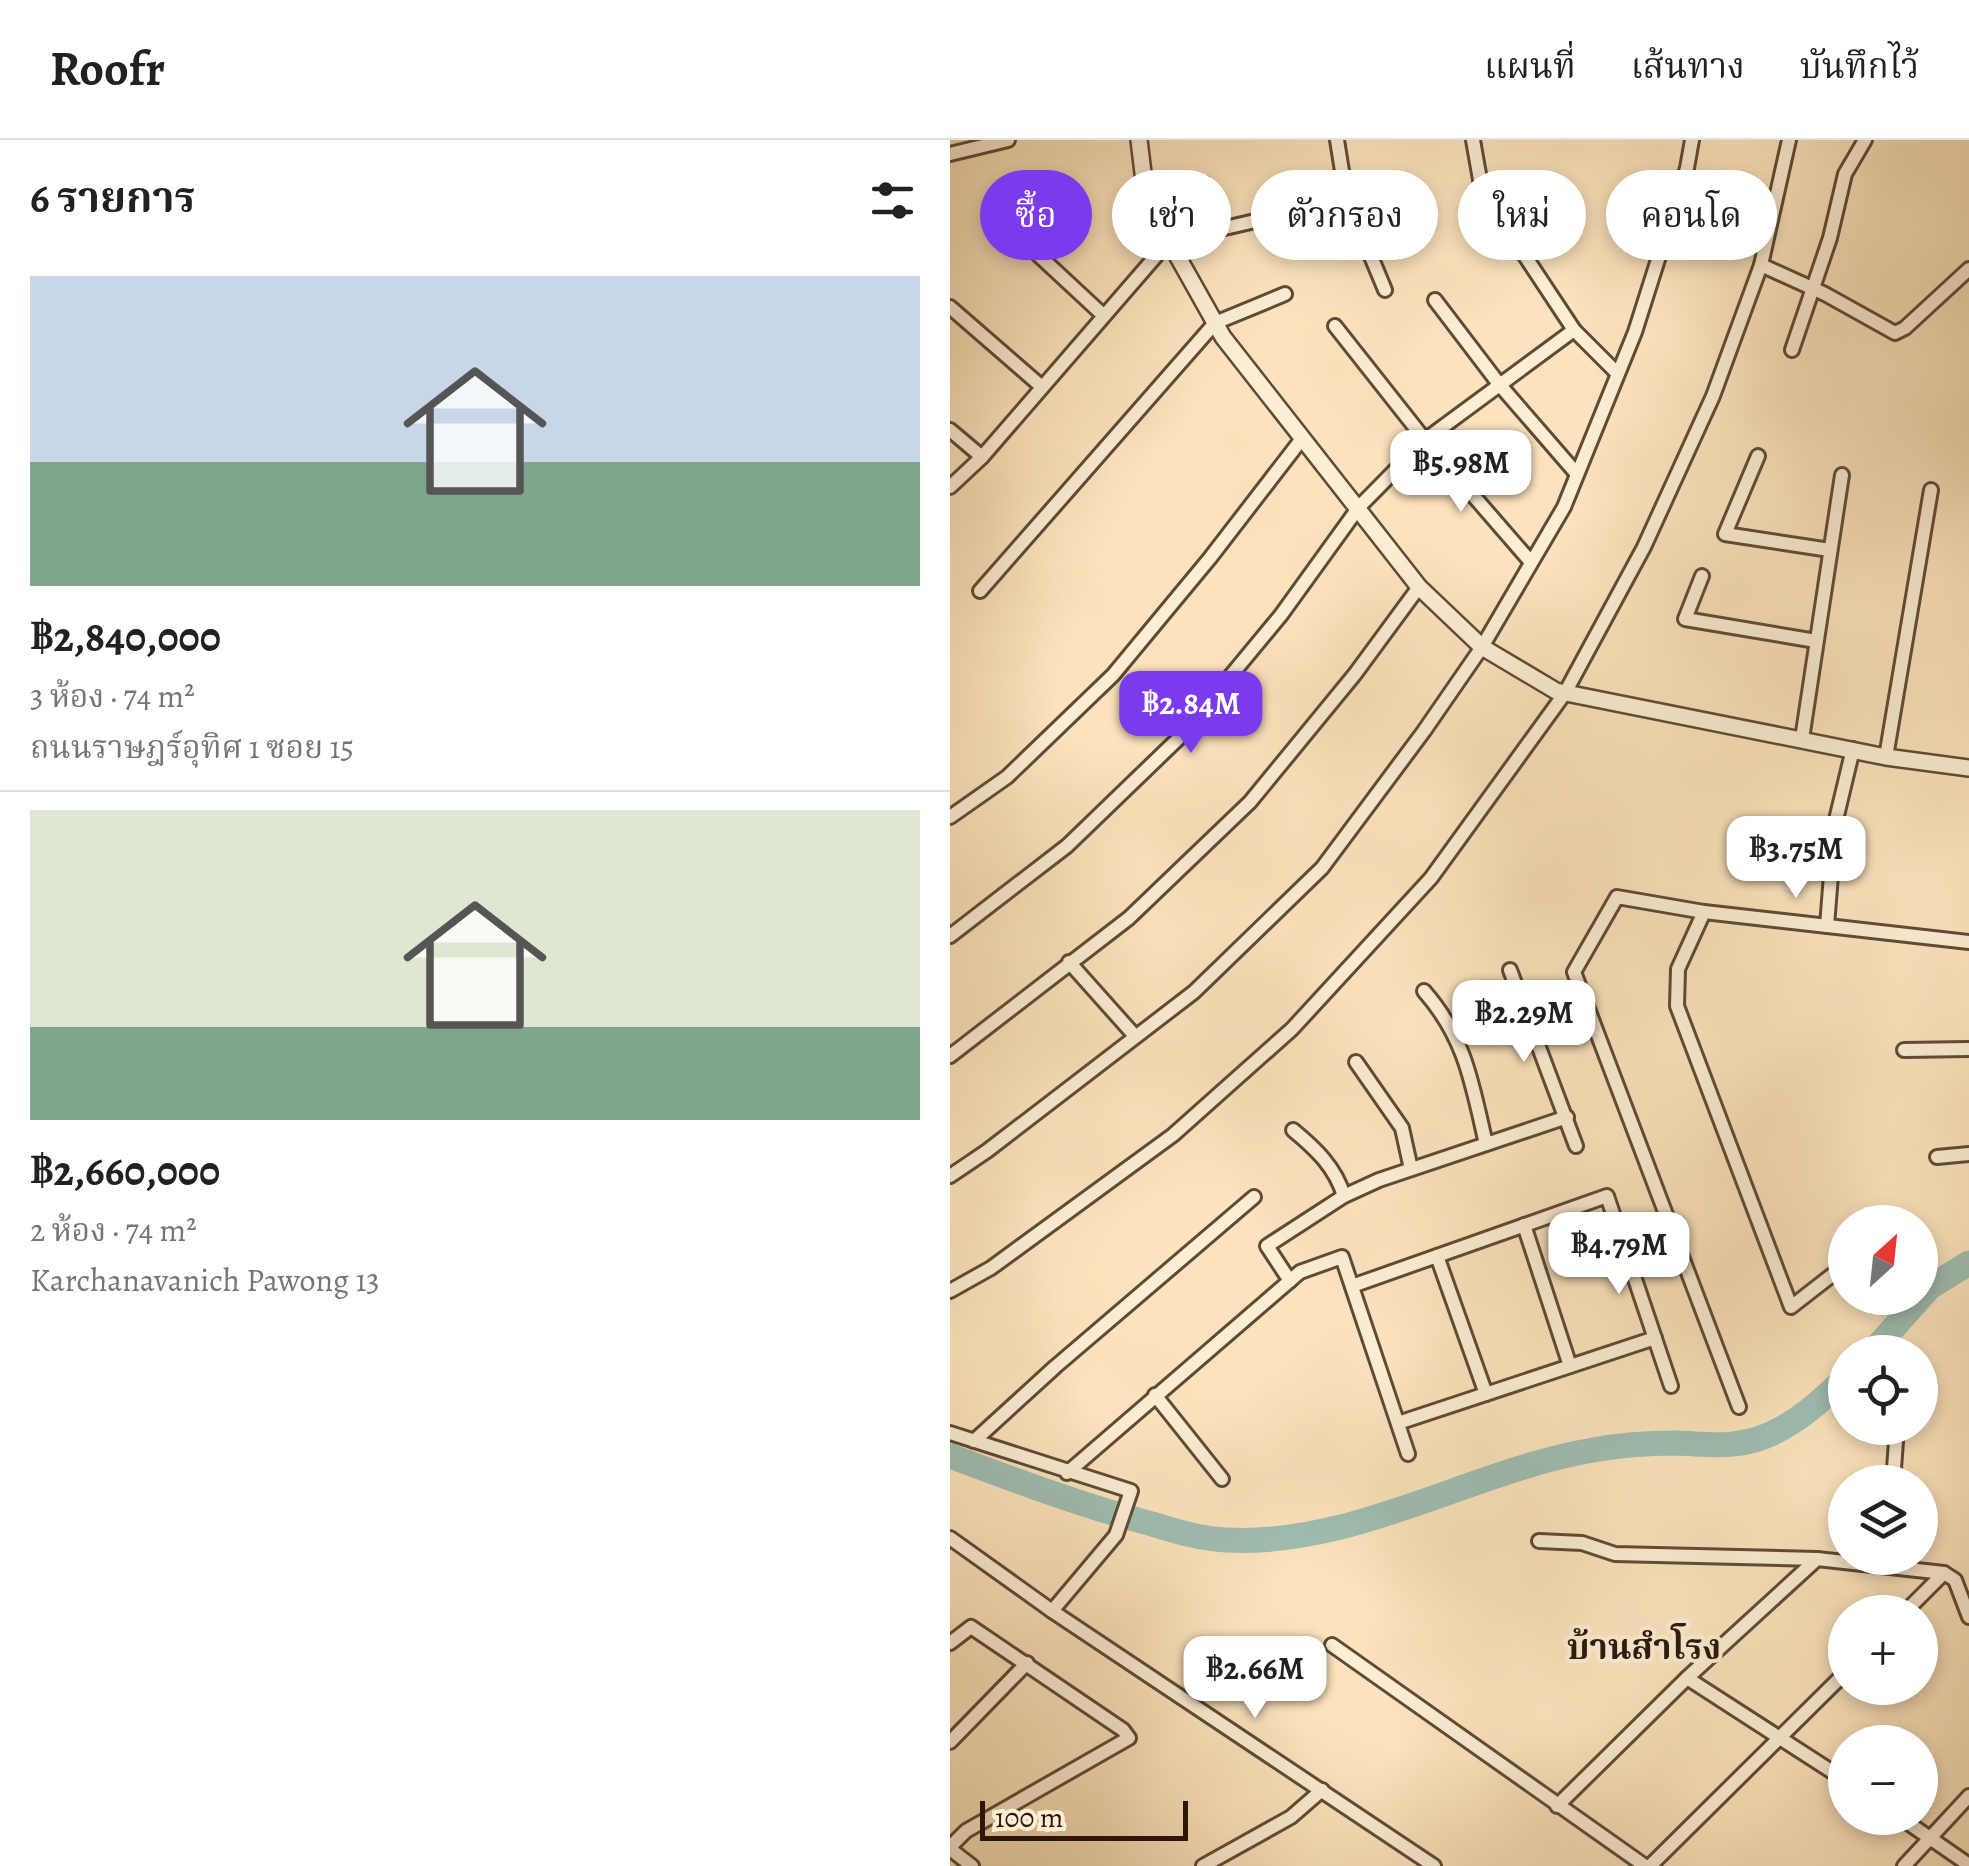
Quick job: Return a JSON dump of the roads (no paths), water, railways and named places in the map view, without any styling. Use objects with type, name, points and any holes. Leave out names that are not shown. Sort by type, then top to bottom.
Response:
[{"type":"street","points":[[950,154],[1008,140]]},
{"type":"street","points":[[1139,140],[1143,170]]},
{"type":"street","points":[[1337,140],[1346,196],[1385,290]]},
{"type":"street","points":[[1473,140],[1482,191],[1574,330],[1617,373]]},
{"type":"street","points":[[950,1176],[987,1152],[1194,992],[1322,868],[1482,647],[1564,507],[1640,314],[1687,168],[1692,140]]},
{"type":"street","points":[[950,1291],[990,1268],[1173,1135],[1292,1029],[1432,878],[1565,693],[1644,547],[1713,396],[1760,265],[1789,140]]},
{"type":"street","points":[[1792,350],[1830,238],[1845,174],[1865,140]]},
{"type":"street","points":[[1043,260],[1103,316]]},
{"type":"street","points":[[950,487],[982,457],[1152,260]]},
{"type":"street","points":[[1180,260],[1215,323],[1302,440],[1419,587],[1482,647],[1556,692],[1886,757],[1969,768]]},
{"type":"street","points":[[1760,265],[1895,333],[1969,269]]},
{"type":"street","points":[[980,591],[1215,323],[1285,294]]},
{"type":"street","points":[[1435,300],[1499,384],[1576,473]]},
{"type":"street","points":[[950,306],[1042,387]]},
{"type":"street","points":[[1336,326],[1425,440],[1530,561]]},
{"type":"street","points":[[950,936],[1066,846],[1180,737],[1281,615],[1359,507],[1425,440],[1574,330]]},
{"type":"street","points":[[950,430],[982,457]]},
{"type":"street","points":[[950,818],[1007,777],[1113,675],[1302,440]]},
{"type":"street","points":[[1758,456],[1725,534],[1830,550]]},
{"type":"street","points":[[1802,739],[1842,475]]},
{"type":"street","points":[[1886,757],[1931,490]]},
{"type":"street","points":[[1702,576],[1685,619],[1816,641]]},
{"type":"street","points":[[950,1056],[1129,918],[1250,802],[1356,674],[1419,587]]},
{"type":"street","points":[[1827,926],[1836,824],[1853,749]]},
{"type":"street","points":[[1739,1407],[1574,972],[1617,897],[1704,912],[1969,942]]},
{"type":"street","points":[[1704,912],[1678,968],[1678,1006],[1791,1308],[1828,1279]]},
{"type":"street","points":[[1069,962],[1135,1036]]},
{"type":"street","points":[[1510,970],[1576,1146]]},
{"type":"street","points":[[1424,991],[1447,1017],[1468,1065],[1486,1144]]},
{"type":"street","points":[[1904,1050],[1969,1048]]},
{"type":"street","points":[[1356,1062],[1402,1128],[1411,1169]]},
{"type":"street","points":[[1290,1281],[1267,1246],[1344,1196],[1411,1169],[1567,1117]]},
{"type":"street","points":[[1293,1130],[1322,1154],[1344,1196]]},
{"type":"street","points":[[1937,1157],[1969,1154]]},
{"type":"street","points":[[1352,1286],[1607,1196],[1671,1386]]},
{"type":"street","points":[[974,1442],[1055,1367],[1254,1197]]},
{"type":"street","points":[[1524,1225],[1570,1366]]},
{"type":"street","points":[[1437,1256],[1486,1394]]},
{"type":"street","points":[[1067,1473],[1300,1272],[1342,1257],[1408,1454]]},
{"type":"street","points":[[1398,1424],[1655,1338]]},
{"type":"street","points":[[1155,1395],[1222,1480]]},
{"type":"street","points":[[950,1433],[1131,1491],[1116,1535],[1052,1611]]},
{"type":"street","points":[[950,1538],[1052,1611],[1434,1866]]},
{"type":"street","points":[[1539,1541],[1582,1543],[1615,1554],[1828,1559]]},
{"type":"street","points":[[1557,1806],[1687,1678],[1817,1559]]},
{"type":"street","points":[[1938,1572],[1964,1585],[1969,1616]]},
{"type":"street","points":[[1922,1595],[1944,1573]]},
{"type":"street","points":[[950,1643],[971,1627],[1027,1662],[1129,1738],[966,1831],[950,1848],[972,1866]]},
{"type":"street","points":[[1332,1645],[1648,1866],[1828,1690]]},
{"type":"street","points":[[950,1742],[1027,1662]]},
{"type":"street","points":[[1687,1678],[1828,1769]]},
{"type":"street","points":[[1204,1866],[1291,1817],[1322,1790]]},
{"type":"street","points":[[1904,1866],[1969,1796]]},
{"type":"street","points":[[1929,1836],[1969,1865]]},
{"type":"waterway","points":[[1887,1335],[1930,1287],[1969,1263]]},
{"type":"waterway","points":[[950,1456],[1075,1501],[1179,1532],[1217,1539],[1273,1539],[1366,1520],[1547,1460],[1593,1450],[1645,1444],[1743,1443],[1777,1431],[1828,1394]]},
{"type":"district","name":"บ้านสำโรง","points":[[1644,1647]]}]
